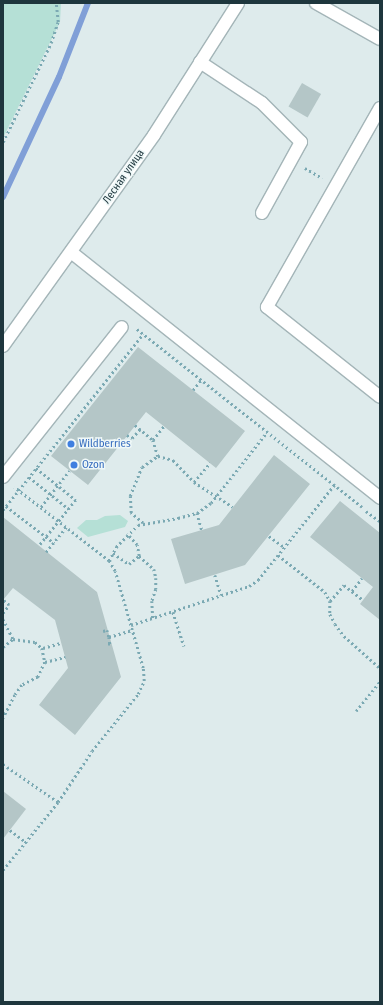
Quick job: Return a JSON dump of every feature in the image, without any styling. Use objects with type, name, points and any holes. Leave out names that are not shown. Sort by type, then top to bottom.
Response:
[{"type":"street","name":"Лесная улица","points":[[3,346],[154,134],[238,3]]},
{"type":"street","points":[[316,3],[380,39]]},
{"type":"street","points":[[200,62],[262,103],[301,142],[262,213]]},
{"type":"street","points":[[380,108],[267,307],[380,397]]},
{"type":"street","points":[[71,252],[380,498]]},
{"type":"street","points":[[6,480],[122,327]]},
{"type":"path","points":[[3,142],[51,43],[58,22],[56,3]]},
{"type":"path","points":[[291,160],[336,186]]},
{"type":"path","points":[[122,327],[126,321],[380,521]]},
{"type":"path","points":[[3,510],[143,334]]},
{"type":"path","points":[[193,390],[201,380]]},
{"type":"path","points":[[95,394],[99,396]]},
{"type":"path","points":[[88,403],[91,406]]},
{"type":"path","points":[[135,425],[153,440],[158,456]]},
{"type":"path","points":[[153,440],[164,426]]},
{"type":"path","points":[[127,434],[132,438],[140,429]]},
{"type":"path","points":[[109,561],[127,534],[143,523],[197,513],[211,504],[267,432]]},
{"type":"path","points":[[143,523],[131,513],[130,496],[142,467],[158,456],[173,460],[194,482],[217,495],[233,507]]},
{"type":"path","points":[[194,482],[210,463]]},
{"type":"path","points":[[36,468],[76,500],[39,546]]},
{"type":"path","points":[[40,507],[69,471]]},
{"type":"path","points":[[29,477],[69,509]]},
{"type":"path","points":[[3,870],[27,843],[58,802],[92,751],[138,694],[144,681],[143,668],[131,625],[115,571],[109,561],[6,480]]},
{"type":"path","points":[[131,625],[249,586],[258,580],[334,485]]},
{"type":"path","points":[[6,506],[54,543]]},
{"type":"path","points":[[197,513],[202,530]]},
{"type":"path","points":[[46,552],[66,527]]},
{"type":"path","points":[[127,534],[137,545],[139,556],[154,569],[156,589],[152,601],[153,618]]},
{"type":"path","points":[[269,536],[284,548]]},
{"type":"path","points":[[113,553],[129,564],[139,556]]},
{"type":"path","points":[[278,555],[325,592],[330,601],[330,614],[344,636],[380,668]]},
{"type":"path","points":[[215,575],[221,595]]},
{"type":"path","points":[[352,591],[362,578]]},
{"type":"path","points":[[330,601],[344,584],[363,600]]},
{"type":"path","points":[[3,600],[9,605],[3,613]]},
{"type":"path","points":[[173,612],[184,646]]},
{"type":"path","points":[[3,619],[13,639]]},
{"type":"path","points":[[103,631],[107,630],[110,644],[107,644]]},
{"type":"path","points":[[109,637],[132,630]]},
{"type":"path","points":[[3,647],[13,639],[35,642],[42,648],[45,662],[38,677],[22,686],[14,695],[3,719]]},
{"type":"path","points":[[42,648],[61,643]]},
{"type":"path","points":[[45,662],[65,657]]},
{"type":"path","points":[[356,711],[380,681]]},
{"type":"path","points":[[3,764],[58,802]]},
{"type":"path","points":[[10,830],[27,843]]},
{"type":"green space","points":[[3,3],[61,3],[60,22],[3,138]]},
{"type":"green space","points":[[120,515],[128,521],[125,527],[88,537],[77,528],[86,520],[97,520],[105,516]]},
{"type":"building","points":[[302,83],[321,94],[308,117],[288,106]]},
{"type":"building","points":[[138,347],[245,431],[216,468],[146,412],[88,485],[51,456]]},
{"type":"building","points":[[274,455],[310,484],[245,565],[185,584],[171,539],[219,525]]},
{"type":"building","points":[[340,501],[380,533],[380,620],[360,604],[373,587],[310,537]]},
{"type":"building","points":[[3,517],[97,592],[121,677],[75,735],[39,705],[68,668],[55,620],[13,588],[3,600]]},
{"type":"building","points":[[3,791],[26,809],[3,839]]},
{"type":"waterway","points":[[3,197],[59,77],[88,3]]},
{"type":"place","name":"Wildberries","points":[[71,444]]},
{"type":"place","name":"Ozon","points":[[74,465]]}]
